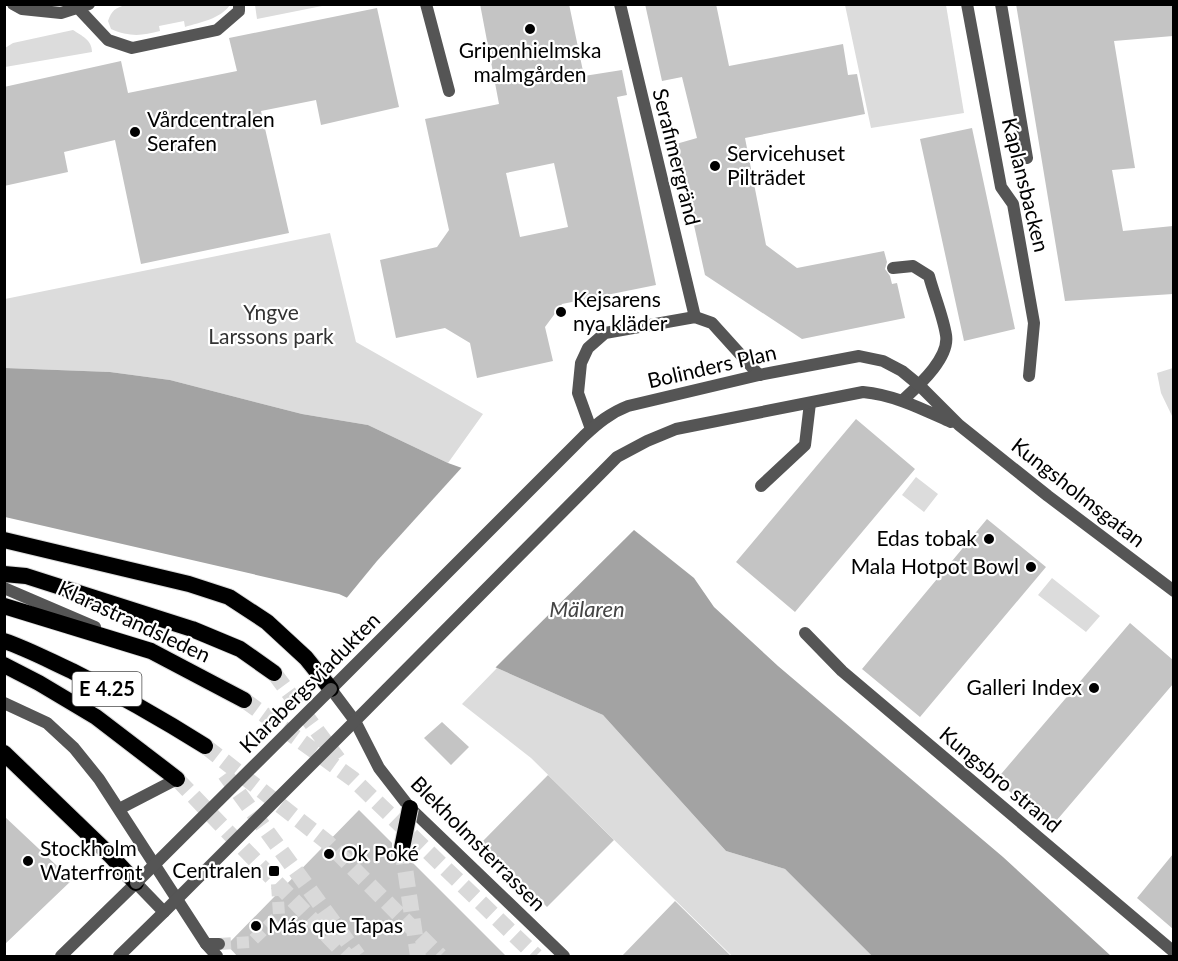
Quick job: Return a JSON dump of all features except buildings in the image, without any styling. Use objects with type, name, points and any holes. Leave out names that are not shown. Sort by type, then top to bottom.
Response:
[{"type":"highway","points":[[4,540],[189,584],[230,597],[267,622],[306,658],[332,689]]},
{"type":"highway","points":[[4,574],[26,576],[192,629],[240,649],[274,673]]},
{"type":"highway","name":"E 4.25","points":[[4,606],[151,651]]},
{"type":"highway","name":"E 4.25","points":[[4,641],[22,647],[92,681],[205,746]]},
{"type":"highway","name":"Klarastrandsleden","points":[[151,651],[244,700]]},
{"type":"highway","points":[[4,665],[39,682],[96,717],[177,779]]},
{"type":"highway","points":[[4,753],[136,883]]},
{"type":"highway","points":[[402,848],[411,808]]},
{"type":"street","points":[[13,4],[22,9],[61,13],[84,6],[108,40],[132,48],[217,30],[239,11],[239,4]]},
{"type":"street","points":[[426,4],[449,91]]},
{"type":"street","name":"Serafimergränd","points":[[620,4],[695,317]]},
{"type":"street","name":"Kaplansbacken","points":[[967,4],[1001,187],[1013,204],[1034,323],[1029,376]]},
{"type":"street","name":"Kaplansbacken","points":[[1001,4],[1027,158]]},
{"type":"street","points":[[893,268],[913,266],[928,276],[947,338],[939,362],[903,400]]},
{"type":"street","points":[[588,433],[578,393],[581,363],[588,348],[605,333],[695,317],[712,322],[759,375]]},
{"type":"street","name":"Kungsholmsgatan","points":[[859,356],[883,361],[902,371],[959,425],[1057,504],[1173,591]]},
{"type":"street","name":"Bolinders Plan","points":[[588,433],[604,418],[627,406],[759,375],[859,356]]},
{"type":"street","name":"Kungsholmsgatan","points":[[810,403],[863,392],[884,394],[959,425]]},
{"type":"street","points":[[119,957],[617,457],[646,441],[676,429],[810,403],[804,445],[761,486]]},
{"type":"street","name":"Klarabergsviadukten","points":[[61,957],[588,433]]},
{"type":"street","name":"Klarastrandsleden","points":[[4,588],[151,651]]},
{"type":"street","name":"Kungsbro strand","points":[[805,633],[842,671],[1173,952]]},
{"type":"street","name":"Blekholmsterrassen","points":[[332,689],[355,721],[380,768],[411,808],[564,957]]},
{"type":"street","points":[[4,703],[47,723],[87,763],[206,944],[218,950]]},
{"type":"street","points":[[119,809],[177,779]]},
{"type":"street","points":[[136,883],[164,912]]},
{"type":"green space","points":[[255,4],[327,5],[257,19]]},
{"type":"green space","points":[[126,5],[230,5],[221,14],[204,22],[185,27],[184,21],[159,26],[160,31],[136,35],[111,29],[108,21],[114,10]]},
{"type":"green space","points":[[845,5],[946,5],[964,113],[871,128]]},
{"type":"green space","points":[[73,30],[88,41],[92,52],[5,67],[5,48],[13,43]]},
{"type":"green space","name":"Yngve Larssons park","points":[[330,233],[356,342],[483,414],[448,463],[368,425],[302,414],[170,380],[110,372],[5,368],[5,299]]},
{"type":"green space","points":[[1174,368],[1173,418],[1161,393],[1157,373]]},
{"type":"green space","points":[[916,477],[938,494],[924,512],[902,495]]},
{"type":"green space","points":[[1052,578],[1100,616],[1086,632],[1038,595]]},
{"type":"green space","points":[[497,668],[603,715],[726,851],[785,869],[872,956],[732,956],[531,758],[462,704]]},
{"type":"water","name":"Mälaren","points":[[5,368],[110,372],[170,380],[302,414],[368,425],[448,463],[634,530],[694,578],[714,607],[778,666],[1003,857],[1111,956],[872,956],[785,869],[726,851],[603,715],[339,594],[5,517]]},
{"type":"pier","points":[[464,465],[636,528],[493,670],[345,600]]},
{"type":"tunnel","points":[[274,673],[338,759]]},
{"type":"tunnel","points":[[244,700],[353,779],[536,956]]},
{"type":"tunnel","points":[[205,746],[327,842],[440,956]]},
{"type":"tunnel","points":[[225,774],[358,956]]},
{"type":"tunnel","points":[[177,779],[347,956]]},
{"type":"tunnel","points":[[402,848],[418,956]]},
{"type":"tunnel","points":[[219,944],[251,942],[279,915],[277,884]]},
{"type":"place","name":"Gripenhielmska malmgården","points":[[530,29]]},
{"type":"place","name":"Vårdcentralen Serafen","points":[[135,132]]},
{"type":"place","name":"Servicehuset Pilträdet","points":[[715,166]]},
{"type":"place","name":"Kejsarens nya kläder","points":[[561,312]]},
{"type":"place","name":"Edas tobak","points":[[989,539]]},
{"type":"place","name":"Mala Hotpot Bowl","points":[[1031,567]]},
{"type":"place","name":"Galleri Index","points":[[1094,688]]},
{"type":"place","name":"Ok Poké","points":[[329,854]]},
{"type":"place","name":"Stockholm Waterfront","points":[[28,861]]},
{"type":"place","name":"Centralen","points":[[274,871]]},
{"type":"place","name":"Más que Tapas","points":[[256,926]]}]
